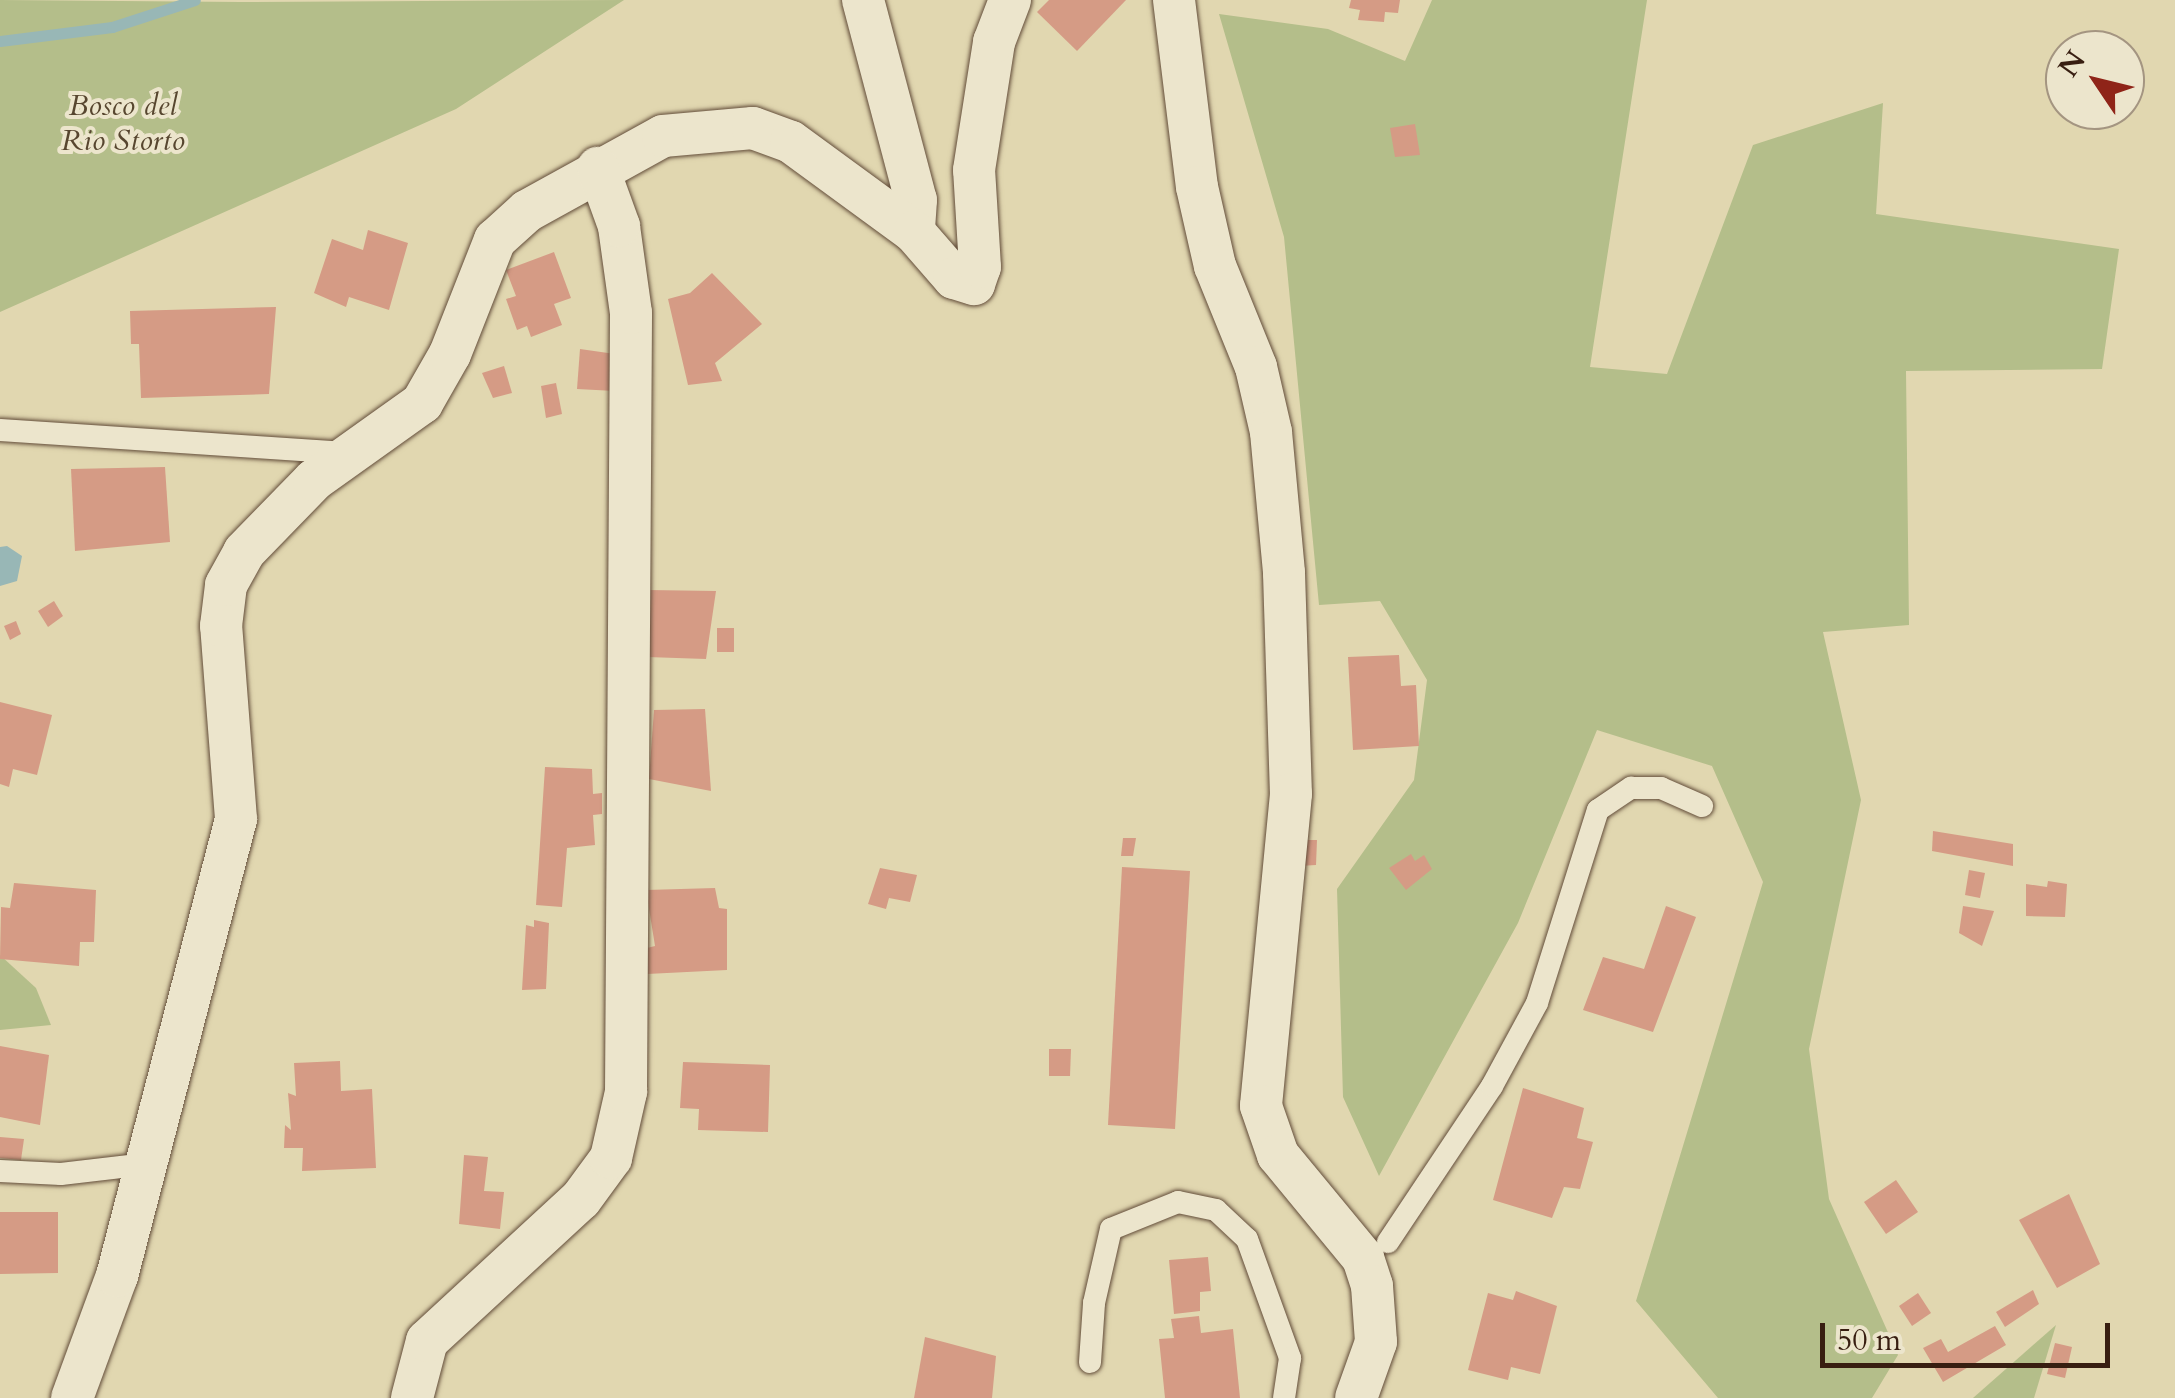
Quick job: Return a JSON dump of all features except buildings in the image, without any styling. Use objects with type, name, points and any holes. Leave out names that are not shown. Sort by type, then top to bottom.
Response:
[{"type":"street","points":[[863,0],[916,200],[914,232]]},
{"type":"street","points":[[72,1398],[117,1276],[236,819],[221,626],[226,585],[272,520],[351,454],[422,403],[450,354],[496,240],[526,210],[663,136],[753,128],[791,142],[914,232],[954,278],[974,284],[980,266],[974,170],[994,42],[1010,0]]},
{"type":"street","points":[[1174,0],[1197,187],[1215,266],[1256,366],[1271,432],[1284,572],[1291,794],[1261,1106],[1278,1156],[1373,1252],[1376,1342],[1356,1398]]},
{"type":"street","points":[[412,1398],[427,1341],[581,1200],[610,1158],[626,1092],[632,314],[620,226],[598,168]]},
{"type":"lane","points":[[0,430],[351,454]]},
{"type":"lane","points":[[1373,1252],[1492,1086],[1537,1003],[1598,810],[1631,788],[1661,788],[1702,806]]},
{"type":"lane","points":[[0,1171],[61,1174],[146,1164]]},
{"type":"lane","points":[[1090,1362],[1094,1303],[1111,1228],[1178,1202],[1216,1210],[1247,1239],[1290,1358],[1284,1398]]},
{"type":"green space","name":"Bosco del Rio Storto","points":[[0,0],[624,0],[456,109],[0,312]]},
{"type":"green space","points":[[1432,0],[1647,0],[1590,367],[1667,374],[1753,145],[1883,103],[1876,214],[2119,249],[2102,369],[1906,371],[1909,625],[1823,632],[1861,800],[1809,1049],[1829,1199],[1898,1355],[1872,1398],[1718,1398],[1636,1301],[1763,882],[1712,766],[1597,730],[1518,923],[1379,1176],[1343,1097],[1337,889],[1414,780],[1427,680],[1380,601],[1319,605],[1284,237],[1219,14],[1328,29],[1405,61]]},
{"type":"green space","points":[[0,955],[36,988],[51,1025],[0,1030]]},
{"type":"green space","points":[[2056,1325],[2034,1398],[1973,1398]]},
{"type":"water","points":[[7,546],[22,556],[17,581],[0,586],[0,547]]},
{"type":"waterway","points":[[0,41],[112,27],[195,0]]}]
